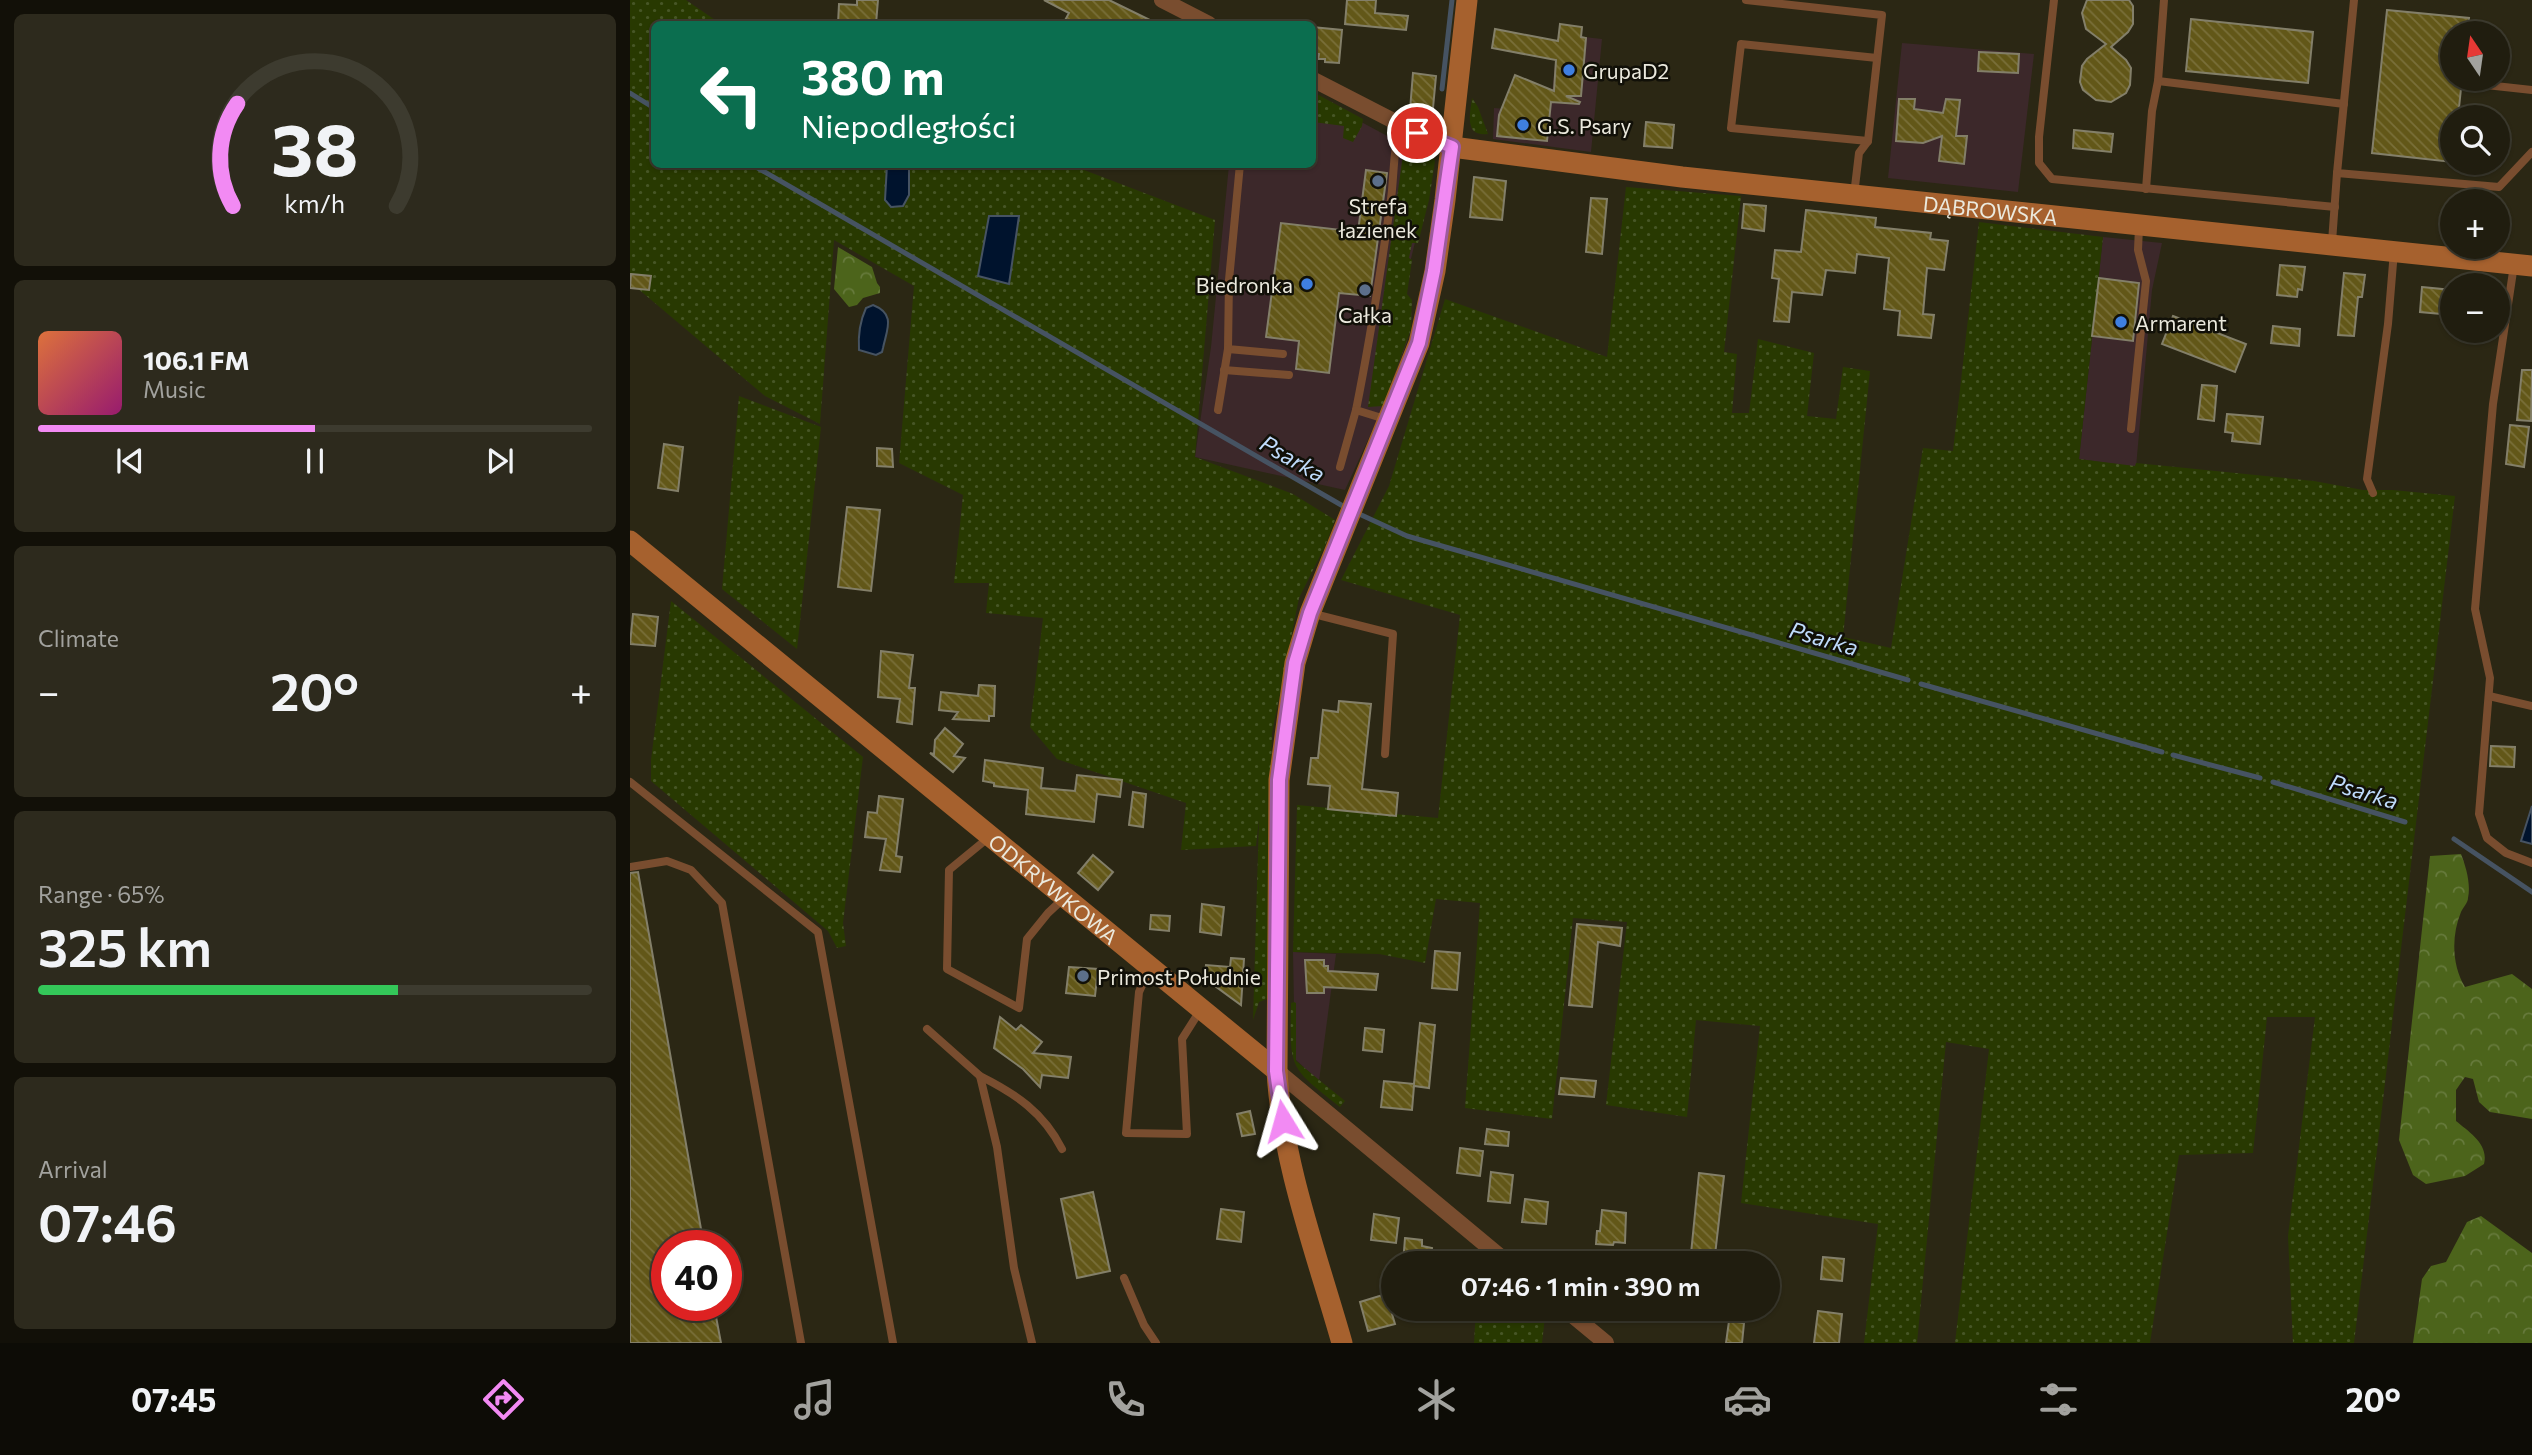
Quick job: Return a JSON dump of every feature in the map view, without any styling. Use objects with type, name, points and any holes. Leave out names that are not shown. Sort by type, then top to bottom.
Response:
[{"type":"street","points":[[1162,0],[1203,21]]},
{"type":"street","points":[[1342,1343],[1289,1157],[1278,1099],[1279,780],[1295,663],[1310,613],[1419,343],[1434,271],[1452,147],[1467,0]]},
{"type":"street","points":[[1316,81],[1452,147]]},
{"type":"street","name":"DĄBROWSKA","points":[[1452,147],[1682,177],[2331,245],[2394,246],[2523,265]]},
{"type":"street","name":"ODKRYWKOWA","points":[[630,541],[1493,1251]]},
{"type":"street","points":[[1579,1321],[1606,1343]]},
{"type":"lane","points":[[1746,0],[1882,15],[1868,141],[1859,153],[1854,195]]},
{"type":"lane","points":[[2054,0],[2039,137],[2039,163],[2052,179],[2335,207]]},
{"type":"lane","points":[[2146,189],[2164,0]]},
{"type":"lane","points":[[2331,245],[2354,0]]},
{"type":"lane","points":[[1868,141],[1731,128],[1741,44],[1877,58]]},
{"type":"lane","points":[[2158,81],[2344,104]]},
{"type":"lane","points":[[2510,88],[2532,90]]},
{"type":"lane","points":[[1340,467],[1356,410],[1375,312],[1398,133],[1402,125]]},
{"type":"lane","points":[[2337,173],[2499,187],[2532,152]]},
{"type":"lane","points":[[1219,410],[1228,349],[1229,280],[1240,168]]},
{"type":"lane","points":[[2131,429],[2146,281],[2138,250],[2139,225]]},
{"type":"lane","points":[[2372,492],[2367,479],[2388,324],[2394,246]]},
{"type":"lane","points":[[2523,265],[2493,404],[2475,610],[2490,678],[2479,814],[2487,838],[2506,853],[2532,863]]},
{"type":"lane","points":[[1228,349],[1283,354]]},
{"type":"lane","points":[[1224,370],[1289,375]]},
{"type":"lane","points":[[1356,410],[1388,420]]},
{"type":"lane","points":[[1310,613],[1393,634],[1385,754]]},
{"type":"lane","points":[[2489,696],[2532,706]]},
{"type":"lane","points":[[630,782],[818,932],[893,1343]]},
{"type":"lane","points":[[990,836],[949,870],[947,969],[1019,1008],[1027,939],[1048,913],[1065,898]]},
{"type":"lane","points":[[630,867],[667,861],[691,870],[723,903],[801,1343]]},
{"type":"lane","points":[[1150,967],[1139,992],[1126,1133],[1187,1134],[1182,1039],[1200,1009]]},
{"type":"lane","points":[[927,1029],[980,1076],[1011,1091],[1051,1127],[1062,1149]]},
{"type":"lane","points":[[980,1076],[997,1147],[1014,1268],[1032,1343]]},
{"type":"lane","points":[[1124,1278],[1144,1325],[1156,1343]]},
{"type":"shaded area","points":[[1558,34],[1602,39],[1591,152],[1493,139],[1494,108],[1550,113]]},
{"type":"shaded area","points":[[1902,43],[2034,54],[2018,192],[1888,178]]},
{"type":"shaded area","points":[[1316,98],[1430,159],[1429,184],[1404,288],[1412,314],[1407,342],[1385,403],[1345,490],[1195,457],[1211,347],[1229,168],[1316,168]]},
{"type":"shaded area","name":"Armarent","points":[[2103,237],[2162,243],[2152,290],[2136,467],[2079,459]]},
{"type":"shaded area","points":[[1293,952],[1336,954],[1319,1081],[1295,1059]]},
{"type":"green space","points":[[630,0],[686,0],[717,21],[651,21],[651,168],[1079,168],[1215,220],[1195,457],[1293,494],[1335,520],[1299,598],[1272,733],[1267,999],[1259,1002],[1253,1020],[1259,819],[1256,846],[1181,850],[1186,803],[1057,759],[1030,727],[1043,618],[986,613],[989,583],[954,583],[963,495],[899,463],[914,286],[834,240],[820,424],[765,396],[630,282]]},
{"type":"green space","points":[[1316,94],[1363,119],[1353,142],[1343,138],[1344,126],[1316,122]]},
{"type":"green space","points":[[1472,98],[1488,134],[1480,134],[1472,128]]},
{"type":"green space","points":[[1405,140],[1431,155],[1435,161],[1418,243],[1412,243],[1409,258],[1412,260],[1407,294],[1412,300],[1411,329],[1383,406],[1368,407]]},
{"type":"green space","points":[[1626,187],[1741,196],[1724,352],[1737,354],[1732,413],[1749,413],[1758,339],[1814,353],[1807,416],[1836,419],[1843,367],[1870,371],[1843,637],[1891,648],[1923,448],[1953,451],[1979,222],[2103,237],[2079,459],[2314,481],[2363,490],[2455,496],[2354,1343],[2293,1343],[2288,1236],[2315,1017],[2267,1017],[2253,1153],[2179,1155],[2150,1343],[1955,1343],[1989,1049],[1946,1042],[1917,1343],[1864,1343],[1878,1224],[1741,1203],[1760,1026],[1696,1020],[1687,1117],[1606,1105],[1627,922],[1573,918],[1552,1119],[1465,1108],[1480,903],[1436,899],[1425,963],[1379,954],[1293,952],[1297,805],[1438,818],[1460,615],[1341,580],[1389,486],[1445,299],[1607,357]]},
{"type":"green space","points":[[838,247],[872,267],[880,293],[863,298],[857,305],[849,307],[834,289]]},
{"type":"green space","points":[[739,396],[821,427],[797,649],[722,589]]},
{"type":"green space","points":[[671,601],[863,757],[843,923],[846,946],[837,948],[828,931],[651,781],[651,760]]},
{"type":"green space","points":[[2461,854],[2468,876],[2469,893],[2458,921],[2454,941],[2457,970],[2465,987],[2512,974],[2532,989],[2532,1119],[2490,1112],[2479,1102],[2473,1079],[2465,1077],[2456,1090],[2456,1121],[2481,1145],[2484,1150],[2484,1164],[2465,1176],[2426,1184],[2413,1175],[2399,1140],[2430,856]]},
{"type":"green space","points":[[1294,1002],[1296,1061],[1345,1101],[1340,1107],[1310,1083],[1296,1064],[1291,1041],[1291,1003]]},
{"type":"green space","points":[[2481,1216],[2532,1253],[2532,1343],[2413,1343],[2422,1279],[2431,1266],[2446,1262],[2467,1222]]},
{"type":"green space","points":[[1475,1321],[1545,1321],[1542,1343],[1474,1343]]},
{"type":"water","points":[[887,168],[909,168],[909,195],[903,206],[891,207],[885,200]]},
{"type":"water","points":[[989,216],[1019,216],[1009,284],[978,276]]},
{"type":"water","points":[[873,305],[885,313],[888,323],[882,352],[876,355],[859,350],[862,318],[866,308]]},
{"type":"water","points":[[2532,806],[2532,844],[2521,841]]},
{"type":"building","points":[[857,0],[878,0],[876,21],[838,21],[839,4],[857,5]]},
{"type":"building","points":[[1044,0],[1109,0],[1152,21],[1065,21],[1069,13]]},
{"type":"building","points":[[1347,0],[1376,0],[1375,13],[1408,16],[1406,30],[1345,24]]},
{"type":"building","points":[[2087,0],[2129,0],[2133,6],[2133,24],[2111,47],[2131,68],[2130,85],[2126,93],[2111,102],[2096,100],[2083,90],[2080,82],[2082,66],[2106,44],[2086,29],[2082,13]]},
{"type":"building","points":[[2387,10],[2469,18],[2469,21],[2440,21],[2440,91],[2461,91],[2459,105],[2440,105],[2440,161],[2372,153]]},
{"type":"building","points":[[2191,19],[2313,32],[2308,83],[2186,71]]},
{"type":"building","points":[[1560,24],[1582,27],[1581,37],[1586,38],[1581,96],[1566,96],[1580,102],[1579,104],[1551,102],[1547,141],[1497,136],[1499,115],[1515,75],[1554,91],[1556,60],[1492,48],[1495,29],[1558,41]]},
{"type":"building","points":[[1316,27],[1342,30],[1339,63],[1318,59],[1319,54],[1316,54]]},
{"type":"building","points":[[1979,52],[2019,54],[2018,73],[1978,71]]},
{"type":"building","points":[[1413,73],[1436,76],[1433,108],[1428,112],[1410,110]]},
{"type":"building","points":[[1899,99],[1915,99],[1914,109],[1943,113],[1946,99],[1960,100],[1956,136],[1967,136],[1964,164],[1939,161],[1942,136],[1923,143],[1896,141]]},
{"type":"building","points":[[1646,122],[1674,125],[1672,148],[1644,146]]},
{"type":"building","points":[[2074,130],[2113,134],[2111,152],[2073,148]]},
{"type":"building","name":"Biedronka","points":[[1366,170],[1387,173],[1370,296],[1339,293],[1329,373],[1296,369],[1299,341],[1266,337],[1281,223],[1358,232]]},
{"type":"building","points":[[1474,177],[1506,181],[1502,220],[1470,217]]},
{"type":"building","points":[[1591,198],[1607,199],[1602,254],[1586,252]]},
{"type":"building","points":[[1744,204],[1766,206],[1764,231],[1742,228]]},
{"type":"building","points":[[1806,210],[1876,218],[1875,227],[1931,233],[1930,239],[1948,241],[1944,270],[1927,268],[1923,314],[1934,315],[1931,338],[1898,335],[1900,311],[1884,309],[1889,258],[1857,254],[1855,273],[1826,270],[1822,295],[1792,292],[1789,322],[1774,321],[1779,279],[1772,278],[1775,250],[1801,252]]},
{"type":"building","points":[[2280,265],[2305,267],[2302,290],[2298,289],[2297,297],[2277,295]]},
{"type":"building","points":[[2344,273],[2365,275],[2362,297],[2358,297],[2354,336],[2338,335]]},
{"type":"building","points":[[631,274],[651,276],[649,290],[630,288]]},
{"type":"building","points":[[2099,278],[2139,283],[2133,341],[2092,336]]},
{"type":"building","points":[[2422,287],[2440,289],[2440,314],[2420,312]]},
{"type":"building","points":[[2173,316],[2246,344],[2235,372],[2162,344]]},
{"type":"building","points":[[2273,326],[2300,329],[2299,346],[2271,343]]},
{"type":"building","points":[[2522,370],[2532,370],[2531,421],[2517,420]]},
{"type":"building","points":[[2202,385],[2217,386],[2214,421],[2198,419]]},
{"type":"building","points":[[2227,414],[2263,417],[2260,444],[2232,441],[2233,433],[2225,432]]},
{"type":"building","points":[[2510,425],[2529,427],[2524,467],[2506,464]]},
{"type":"building","points":[[664,444],[683,447],[678,491],[658,488]]},
{"type":"building","points":[[877,448],[892,449],[893,467],[877,466]]},
{"type":"building","points":[[847,507],[880,510],[871,591],[838,587]]},
{"type":"building","points":[[633,614],[658,617],[655,646],[630,644]]},
{"type":"building","points":[[881,651],[913,655],[909,688],[915,688],[912,724],[897,722],[900,699],[878,697]]},
{"type":"building","points":[[979,685],[995,686],[994,716],[989,716],[989,721],[953,719],[958,712],[939,710],[941,692],[978,696]]},
{"type":"building","points":[[1339,701],[1371,704],[1362,789],[1398,793],[1396,816],[1328,809],[1330,786],[1308,784],[1311,758],[1318,758],[1323,710],[1338,712]]},
{"type":"building","points":[[945,728],[963,744],[954,756],[965,758],[953,772],[930,753],[934,754],[935,740]]},
{"type":"building","points":[[2491,746],[2515,747],[2514,767],[2490,766]]},
{"type":"building","points":[[985,760],[1043,768],[1041,788],[1075,791],[1077,775],[1122,780],[1120,797],[1097,794],[1094,822],[1026,814],[1028,790],[994,786],[994,783],[983,781]]},
{"type":"building","points":[[1133,792],[1146,794],[1143,827],[1129,825]]},
{"type":"building","points":[[879,796],[903,799],[896,856],[902,857],[900,872],[880,870],[886,839],[865,837],[868,812],[877,813]]},
{"type":"building","points":[[1093,855],[1113,872],[1098,890],[1078,873]]},
{"type":"building","points":[[638,872],[701,1230],[651,1230],[651,1321],[717,1321],[721,1343],[630,1343],[630,873]]},
{"type":"building","points":[[1202,904],[1224,907],[1221,935],[1200,932]]},
{"type":"building","points":[[1151,915],[1170,916],[1169,931],[1150,929]]},
{"type":"building","points":[[1577,924],[1622,928],[1620,946],[1598,942],[1592,1007],[1569,1005]]},
{"type":"building","points":[[1435,951],[1460,953],[1457,990],[1432,988]]},
{"type":"building","points":[[1231,958],[1244,959],[1241,1005],[1204,978],[1206,965],[1230,967]]},
{"type":"building","points":[[1305,960],[1324,960],[1328,971],[1378,974],[1376,990],[1324,987],[1324,993],[1307,993]]},
{"type":"building","points":[[1069,967],[1098,969],[1095,996],[1066,993]]},
{"type":"building","points":[[1000,1017],[1016,1030],[1021,1025],[1042,1042],[1033,1053],[1071,1057],[1068,1078],[1042,1075],[1040,1087],[1023,1069],[994,1048]]},
{"type":"building","points":[[1420,1023],[1435,1025],[1429,1088],[1414,1086],[1412,1110],[1381,1107],[1384,1081],[1414,1084]]},
{"type":"building","points":[[1365,1028],[1384,1030],[1382,1052],[1363,1050]]},
{"type":"building","points":[[1561,1078],[1596,1081],[1594,1097],[1559,1094]]},
{"type":"building","points":[[1250,1111],[1255,1134],[1242,1136],[1237,1114]]},
{"type":"building","points":[[1487,1129],[1509,1132],[1508,1146],[1485,1144]]},
{"type":"building","points":[[1460,1148],[1483,1151],[1480,1176],[1457,1173]]},
{"type":"building","points":[[1491,1172],[1513,1175],[1510,1203],[1488,1201]]},
{"type":"building","points":[[1699,1173],[1724,1176],[1715,1251],[1691,1251]]},
{"type":"building","points":[[1093,1192],[1110,1271],[1077,1278],[1061,1199]]},
{"type":"building","points":[[1525,1199],[1548,1202],[1546,1224],[1522,1222]]},
{"type":"building","points":[[1221,1209],[1244,1212],[1241,1242],[1217,1239]]},
{"type":"building","points":[[1602,1210],[1626,1213],[1625,1243],[1596,1244]]},
{"type":"building","points":[[1374,1214],[1399,1218],[1396,1243],[1371,1240]]},
{"type":"building","points":[[1405,1238],[1422,1240],[1422,1246],[1432,1248],[1432,1251],[1404,1251]]},
{"type":"building","points":[[1823,1257],[1844,1259],[1842,1281],[1821,1279]]},
{"type":"building","points":[[1381,1296],[1381,1321],[1394,1321],[1395,1324],[1368,1331],[1360,1302]]},
{"type":"building","points":[[1818,1311],[1842,1314],[1839,1343],[1814,1343]]},
{"type":"building","points":[[1729,1321],[1744,1323],[1742,1343],[1726,1343]]},
{"type":"waterway","points":[[1442,89],[1452,0]]},
{"type":"waterway","name":"Psarka","points":[[630,93],[651,106]]},
{"type":"waterway","name":"Psarka","points":[[758,168],[1348,509]]},
{"type":"waterway","name":"Psarka","points":[[1357,513],[1407,536],[1908,680]]},
{"type":"waterway","name":"Psarka","points":[[1921,684],[2162,752]]},
{"type":"waterway","name":"Psarka","points":[[2173,755],[2260,778]]},
{"type":"waterway","name":"Psarka","points":[[2273,782],[2405,822]]},
{"type":"waterway","name":"Psarka","points":[[2454,839],[2532,892]]},
{"type":"place","name":"GrupaD2","points":[[1569,70]]},
{"type":"place","name":"G.S. Psary","points":[[1523,125]]},
{"type":"place","name":"Strefa łazienek","points":[[1378,181]]},
{"type":"place","name":"Biedronka","points":[[1307,284]]},
{"type":"place","name":"Całka","points":[[1365,290]]},
{"type":"place","name":"Armarent","points":[[2121,322]]},
{"type":"place","name":"Primost Południe","points":[[1083,976]]},
{"type":"route","points":[[1283,1121],[1276,1071],[1279,780],[1285,725],[1295,663],[1310,613],[1419,343],[1434,271],[1452,147],[1417,133]]}]
